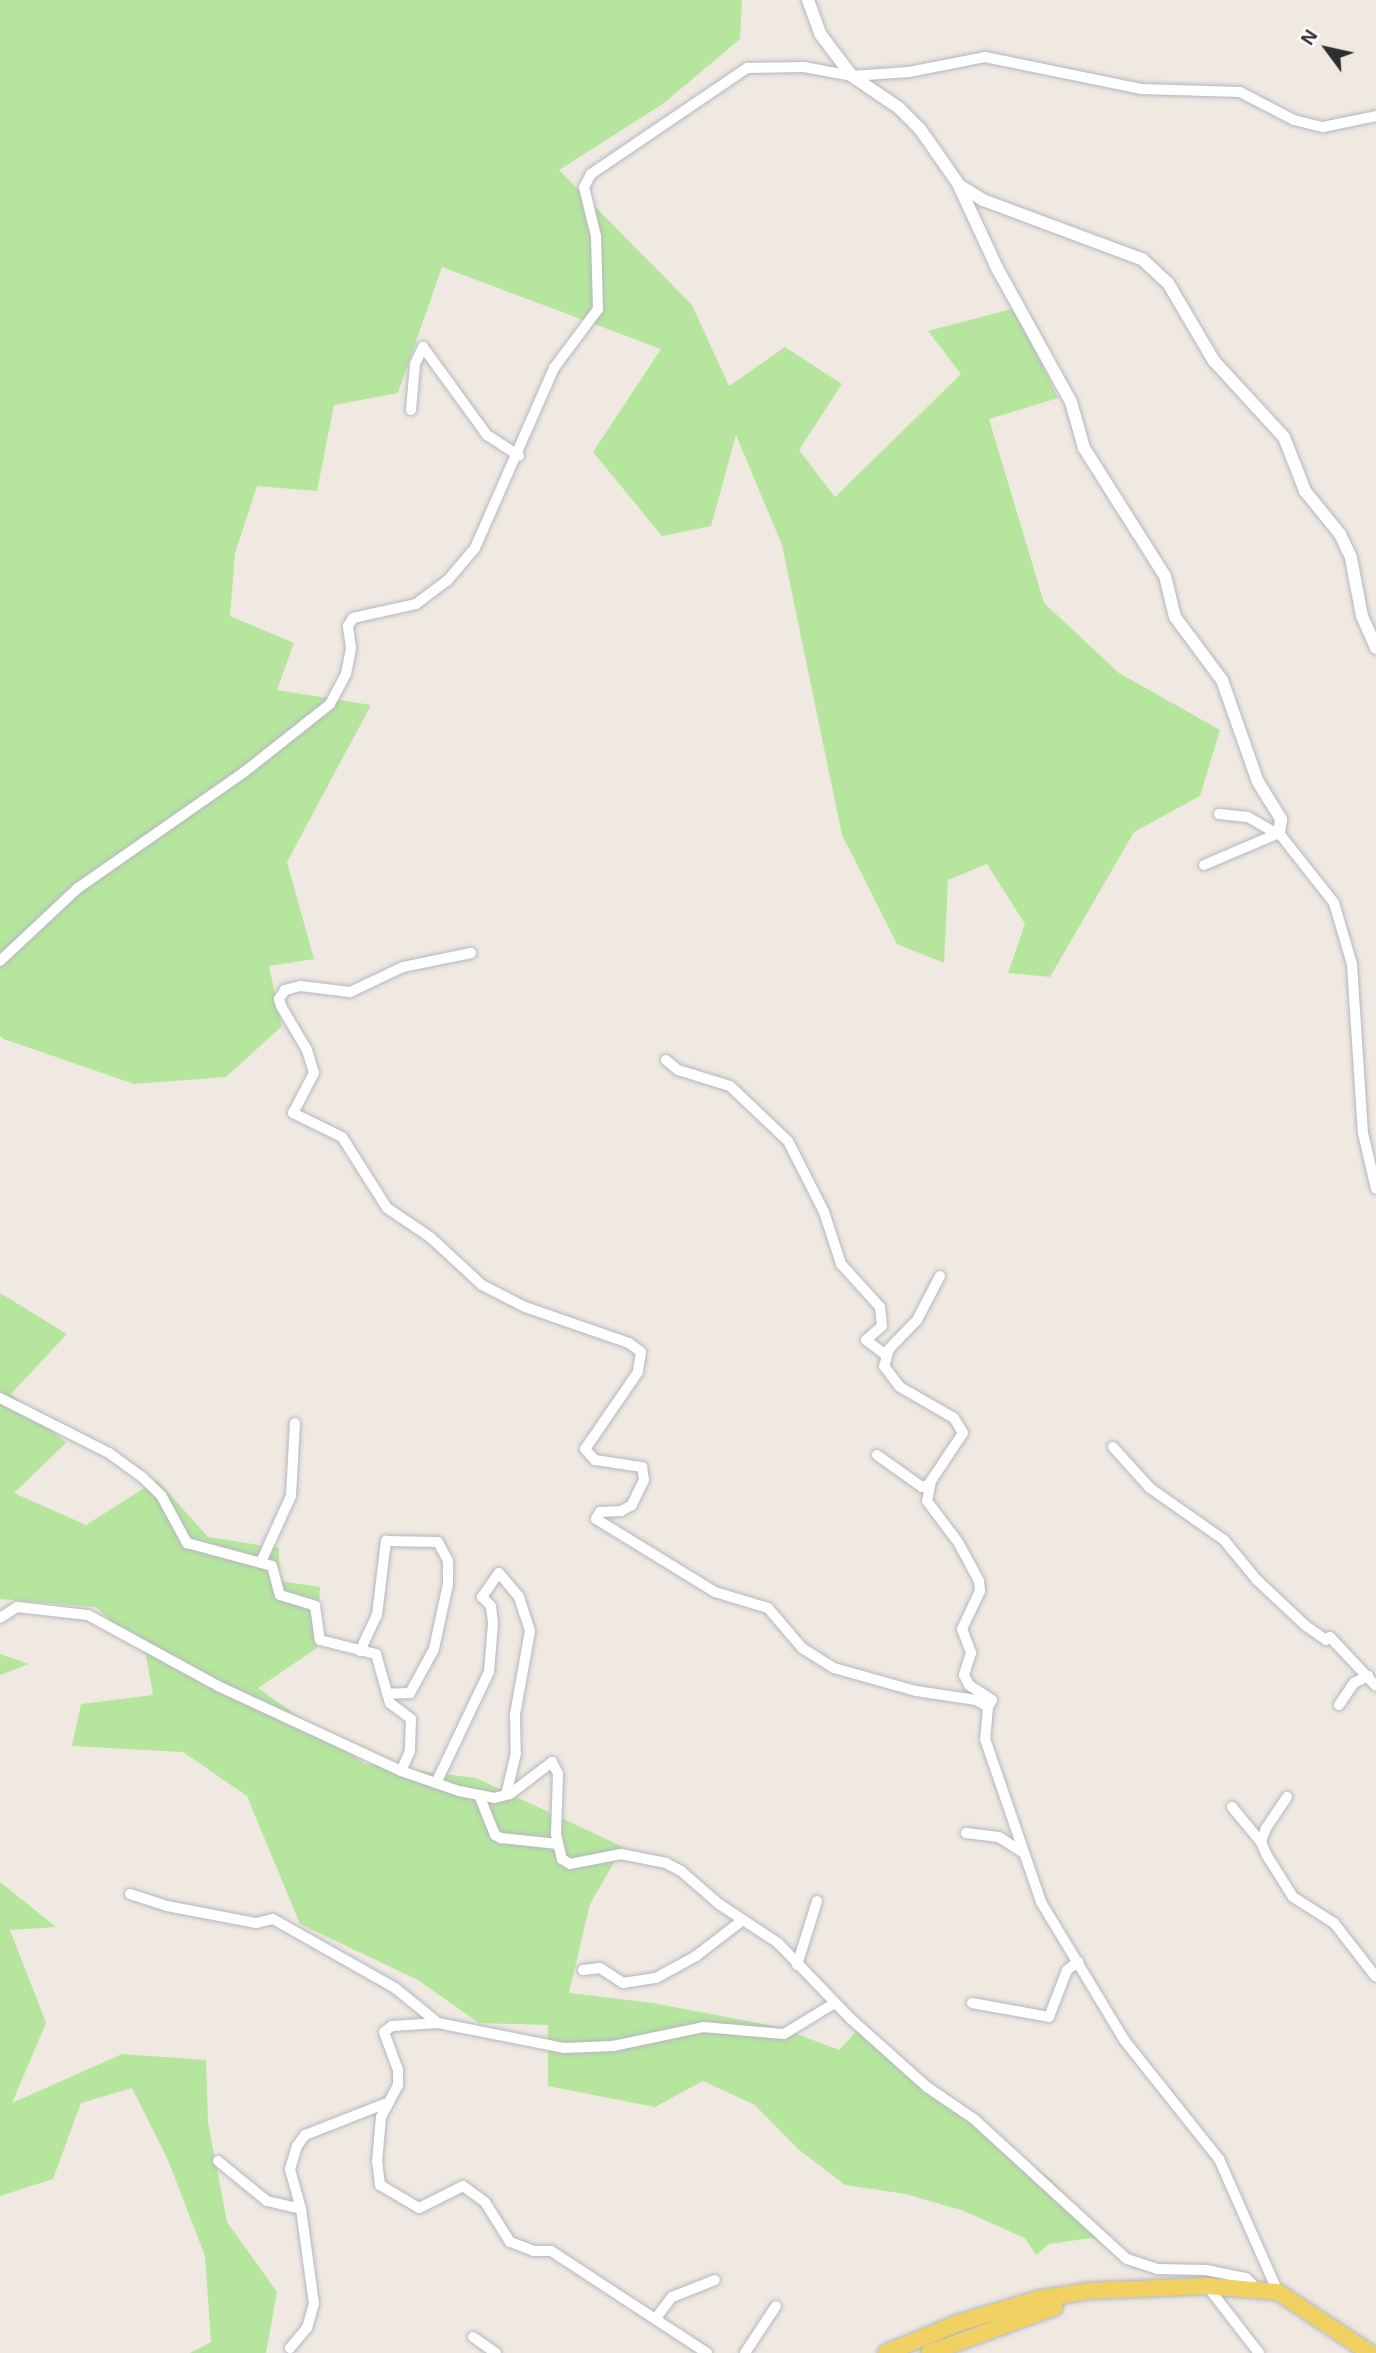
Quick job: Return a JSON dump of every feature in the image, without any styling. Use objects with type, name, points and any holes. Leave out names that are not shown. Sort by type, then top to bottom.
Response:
[{"type":"main road","points":[[886,2353],[1000,2308],[1088,2291],[1207,2286],[1278,2292],[1370,2353]]},
{"type":"main road","points":[[929,2353],[1037,2310],[1116,2291]]},
{"type":"street","points":[[808,0],[821,35],[852,76],[899,108],[920,129],[958,185],[997,268],[1071,402],[1084,448],[1165,576],[1174,617],[1222,680],[1258,782],[1281,819],[1279,834]]},
{"type":"street","points":[[0,961],[78,888],[243,773],[330,704],[346,674],[351,648],[348,626],[353,618],[416,604],[447,581],[475,548],[519,456],[554,368],[597,309],[596,236],[584,187],[591,174],[747,68],[804,66],[852,76],[909,72],[985,57],[1141,89],[1240,92],[1294,120],[1323,127],[1340,127],[1376,116]]},
{"type":"street","points":[[958,185],[983,200],[1142,259],[1168,283],[1214,361],[1284,437],[1305,491],[1340,534],[1351,558],[1362,616],[1376,648]]},
{"type":"street","points":[[411,410],[415,364],[423,347],[487,435],[519,456]]},
{"type":"street","points":[[1219,814],[1248,817],[1279,834],[1334,903],[1352,964],[1363,1133],[1376,1189]]},
{"type":"street","points":[[1203,865],[1279,834]]},
{"type":"street","points":[[471,953],[403,967],[350,992],[300,986],[285,990],[281,1006],[307,1050],[314,1073],[293,1113],[342,1137],[387,1208],[430,1237],[482,1285],[525,1307],[629,1343],[641,1352],[638,1372],[585,1449],[595,1460],[642,1467],[644,1480],[632,1505],[621,1511],[600,1512],[596,1519],[715,1592],[768,1608],[802,1648],[834,1668],[916,1691],[976,1700],[988,1707]]},
{"type":"street","points":[[666,1060],[675,1068],[730,1086],[788,1141],[806,1185],[824,1212],[841,1264],[880,1307],[882,1326],[866,1340],[886,1355]]},
{"type":"street","points":[[940,1276],[918,1320],[886,1355],[884,1366],[891,1380],[948,1414],[963,1433],[930,1484],[927,1501],[958,1542],[979,1581],[980,1591],[962,1629],[971,1653],[964,1675],[970,1685],[992,1700],[988,1707],[985,1739],[1022,1853],[1041,1902],[1125,2041],[1219,2158],[1278,2292]]},
{"type":"street","points":[[0,1398],[109,1453],[141,1476],[161,1495],[187,1543],[261,1562],[275,1569],[280,1595],[313,1604],[320,1640],[376,1654],[387,1694],[411,1719],[410,1751],[401,1771]]},
{"type":"street","points":[[261,1562],[291,1496],[295,1423]]},
{"type":"street","points":[[1113,1447],[1150,1488],[1224,1540],[1256,1580],[1306,1626],[1326,1640],[1330,1637],[1376,1686]]},
{"type":"street","points":[[877,1455],[922,1488],[930,1484]]},
{"type":"street","points":[[360,1651],[377,1615],[386,1541],[438,1542],[447,1561],[448,1584],[435,1649],[410,1693],[387,1694]]},
{"type":"street","points":[[436,1783],[489,1672],[493,1623],[491,1606],[482,1597],[499,1573],[519,1597],[530,1631],[515,1714],[516,1753],[506,1795]]},
{"type":"street","points":[[0,1618],[17,1607],[88,1615],[218,1686],[401,1771],[479,1795],[506,1795],[548,1763],[555,1764],[558,1844],[562,1858],[570,1864],[621,1854],[666,1863],[778,1943],[835,2003],[927,2087],[974,2119],[1127,2259],[1157,2269],[1206,2270],[1245,2278],[1257,2289]]},
{"type":"street","points":[[1339,1705],[1354,1684],[1368,1676]]},
{"type":"street","points":[[479,1795],[495,1835],[501,1838],[558,1844]]},
{"type":"street","points":[[1261,1842],[1287,1797]]},
{"type":"street","points":[[1232,1807],[1261,1842],[1293,1898],[1334,1923],[1376,1977]]},
{"type":"street","points":[[966,1833],[999,1837],[1022,1853]]},
{"type":"street","points":[[130,1894],[167,1906],[256,1923],[273,1919],[395,1988],[438,2023]]},
{"type":"street","points":[[797,1965],[817,1901]]},
{"type":"street","points":[[583,1970],[600,1968],[622,1983],[656,1978],[696,1956],[743,1920]]},
{"type":"street","points":[[972,2003],[1049,2017],[1067,1970],[1078,1962]]},
{"type":"street","points":[[707,2353],[551,2251],[534,2251],[510,2242],[485,2202],[463,2186],[419,2207],[380,2185],[377,2162],[381,2117],[398,2085],[398,2070],[384,2032],[391,2026],[438,2023],[564,2048],[613,2046],[703,2027],[784,2034],[835,2003]]},
{"type":"street","points":[[290,2348],[307,2328],[314,2304],[301,2209],[290,2169],[305,2135],[390,2101]]},
{"type":"street","points":[[218,2161],[267,2201],[301,2209]]},
{"type":"street","points":[[656,2318],[672,2297],[715,2280]]},
{"type":"street","points":[[1207,2286],[1259,2353]]},
{"type":"street","points":[[745,2353],[776,2306]]},
{"type":"street","points":[[474,2337],[496,2353]]},
{"type":"green space","points":[[0,0],[742,0],[740,39],[664,103],[559,170],[692,305],[729,386],[785,347],[842,384],[799,450],[835,497],[961,374],[928,331],[1015,308],[1058,398],[989,419],[1044,603],[1119,673],[1220,730],[1200,796],[1134,832],[1050,977],[1008,973],[1025,924],[987,864],[948,880],[944,963],[897,944],[842,835],[782,545],[736,435],[711,526],[662,536],[593,452],[661,349],[442,267],[398,393],[334,405],[317,491],[257,486],[235,553],[230,616],[294,643],[277,690],[371,705],[287,862],[314,959],[269,966],[282,1026],[226,1077],[134,1084],[4,1039],[0,1036]]},
{"type":"green space","points":[[0,1293],[67,1334],[11,1394],[66,1443],[14,1493],[86,1525],[157,1480],[208,1537],[279,1548],[279,1581],[320,1587],[317,1648],[258,1688],[365,1764],[476,1778],[623,1847],[590,1904],[569,1993],[653,2003],[779,2027],[839,2050],[858,2030],[933,2096],[1051,2179],[1109,2244],[1091,2238],[1049,2244],[1036,2255],[1025,2238],[964,2211],[906,2194],[845,2185],[798,2149],[755,2105],[703,2081],[655,2107],[548,2086],[548,2025],[479,2023],[418,1980],[300,1924],[247,1796],[183,1752],[72,1746],[81,1704],[153,1695],[146,1655],[96,1607],[0,1599]]},
{"type":"green space","points":[[0,1654],[29,1664],[0,1675]]},
{"type":"green space","points":[[0,1882],[56,1927],[10,1930],[46,2023],[12,2103],[122,2054],[206,2060],[208,2122],[227,2222],[277,2292],[266,2353],[190,2353],[211,2342],[205,2256],[168,2160],[132,2088],[81,2103],[53,2179],[0,2196]]}]
